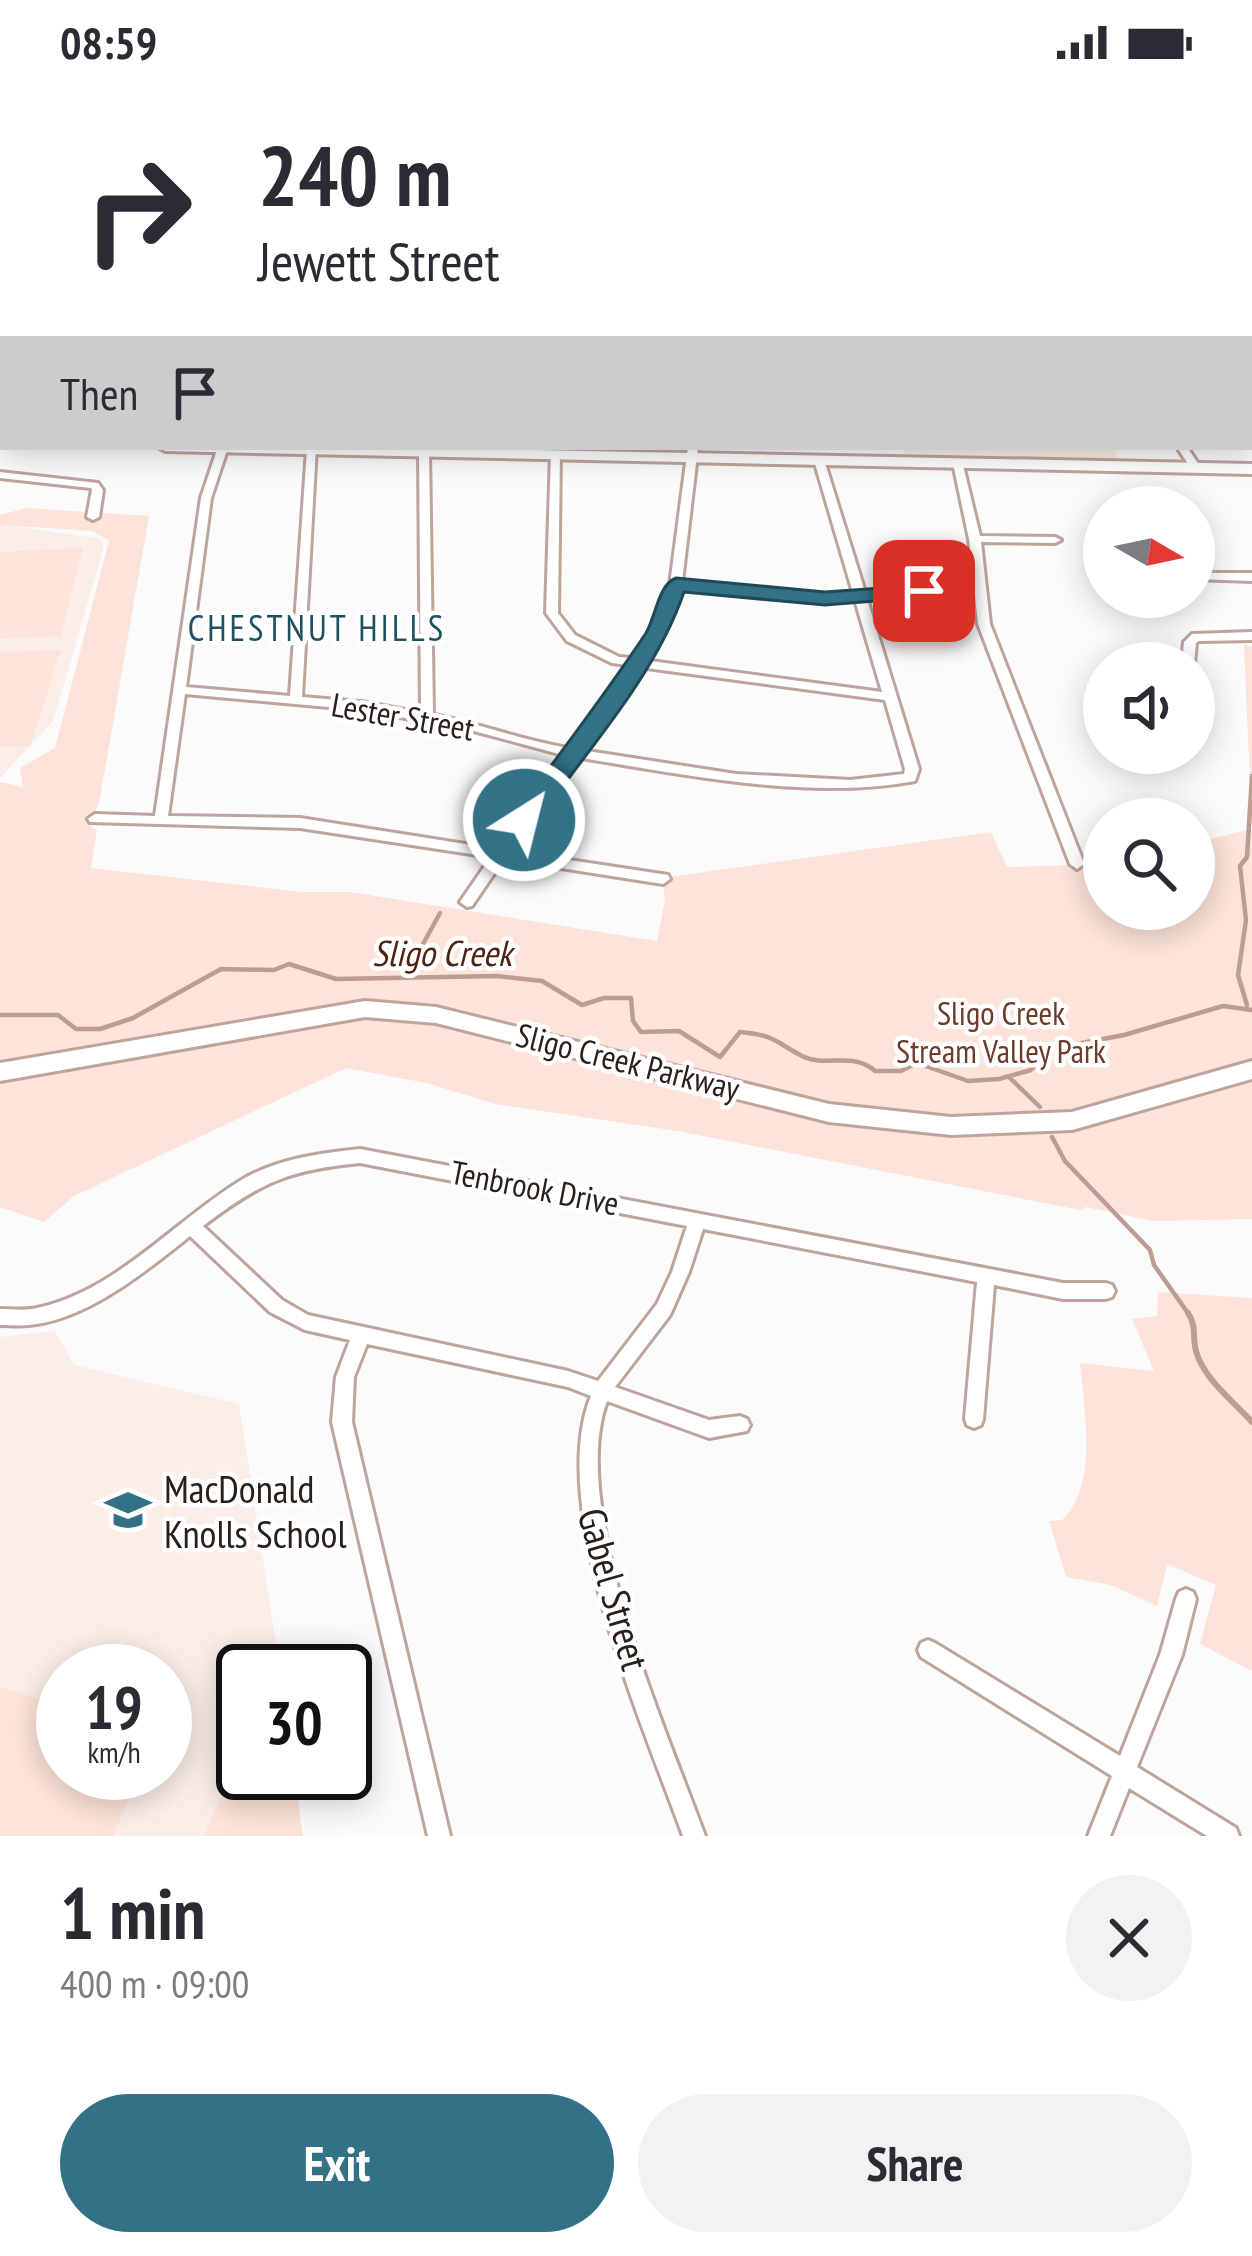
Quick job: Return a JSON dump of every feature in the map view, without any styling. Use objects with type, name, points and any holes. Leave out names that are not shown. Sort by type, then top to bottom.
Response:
[{"type":"street","points":[[161,819],[206,498],[222,450]]},
{"type":"street","points":[[296,699],[312,450]]},
{"type":"street","points":[[368,450],[692,452],[818,460],[1252,469]]},
{"type":"street","points":[[1184,450],[1196,468]]},
{"type":"street","points":[[424,451],[427,716]]},
{"type":"street","points":[[467,902],[663,623],[676,585],[692,452]]},
{"type":"street","points":[[555,454],[552,613],[559,626],[588,650],[637,664],[891,697],[818,460]]},
{"type":"street","points":[[958,463],[975,539],[984,624],[1077,864]]},
{"type":"street","points":[[0,475],[94,485],[98,490],[93,517]]},
{"type":"street","points":[[975,539],[1055,540]]},
{"type":"street","points":[[1215,576],[1252,577]]},
{"type":"street","points":[[676,585],[783,597],[981,593]]},
{"type":"street","points":[[1190,642],[1196,637],[1252,635]]},
{"type":"street","name":"Lester Street","points":[[179,690],[427,716],[573,753],[736,778],[850,784],[910,778],[912,769],[891,697]]},
{"type":"street","points":[[95,819],[300,823],[663,879]]},
{"type":"street","name":"Sligo Creek Parkway","points":[[0,1072],[365,1009],[499,1029],[829,1113],[951,1126],[1072,1121],[1252,1070]]},
{"type":"street","name":"Tenbrook Drive","points":[[0,1317],[48,1314],[102,1290],[253,1182],[294,1166],[360,1156],[1063,1291],[1106,1292]]},
{"type":"street","name":"Gabel Street","points":[[694,1836],[629,1650],[589,1514],[587,1441],[602,1392],[675,1293],[698,1220]]},
{"type":"street","points":[[191,1226],[276,1306],[305,1322],[568,1379],[709,1429],[740,1425]]},
{"type":"street","points":[[974,1418],[986,1276]]},
{"type":"street","points":[[362,1334],[345,1377],[342,1422],[439,1836]]},
{"type":"street","points":[[1099,1836],[1171,1655],[1186,1599]]},
{"type":"street","points":[[928,1650],[1228,1836]]},
{"type":"shaded area","points":[[903,450],[1114,450],[1121,462],[910,458]]},
{"type":"shaded area","points":[[0,514],[19,527],[102,539],[103,550],[53,721],[0,778]]},
{"type":"shaded area","name":"MacDonald Knolls School","points":[[55,1331],[74,1365],[239,1404],[276,1644],[216,1644],[216,1800],[269,1800],[303,1836],[0,1836],[0,1337]]},
{"type":"green space","name":"Sligo Creek Stream Valley Park","points":[[27,508],[149,516],[91,827],[97,830],[91,868],[301,892],[350,892],[657,941],[663,886],[669,877],[991,832],[1007,867],[1083,865],[1083,930],[1215,930],[1215,838],[1252,829],[1252,1219],[1153,1221],[1086,1207],[1080,1210],[678,1131],[495,1104],[427,1083],[346,1068],[74,1196],[44,1222],[0,1207],[0,782],[23,787],[20,768],[55,748],[109,541],[93,531],[0,525],[0,515]]},
{"type":"green space","points":[[83,548],[61,636],[0,639],[0,552]]},
{"type":"green space","points":[[1244,644],[1252,647],[1252,829]]},
{"type":"green space","points":[[61,650],[30,746],[0,747],[0,652]]},
{"type":"green space","points":[[1158,1292],[1252,1298],[1252,1671],[1200,1644],[1216,1585],[1167,1564],[1157,1606],[1111,1585],[1066,1577],[1049,1521],[1062,1520],[1074,1505],[1085,1467],[1080,1363],[1154,1371],[1132,1319],[1157,1316]]},
{"type":"green space","points":[[0,1687],[36,1698],[36,1800],[128,1800],[113,1836],[0,1836]]},
{"type":"green space","points":[[220,1800],[298,1800],[303,1836],[204,1836]]},
{"type":"waterway","points":[[1247,1005],[1238,975],[1246,920],[1240,866],[1247,857],[1252,776]]},
{"type":"waterway","points":[[406,975],[440,913]]},
{"type":"waterway","name":"Sligo Creek","points":[[0,1015],[58,1015],[76,1029],[100,1029],[133,1018],[221,969],[274,970],[289,964],[336,979],[497,976],[542,981],[582,1005],[604,998],[631,998],[633,1021],[641,1032],[679,1031],[720,1057],[740,1032],[768,1037],[811,1059],[858,1062],[875,1071],[901,1071],[917,1063],[968,1081],[1031,1070],[1050,1049],[1124,1035],[1223,1006],[1252,1010]]},
{"type":"waterway","points":[[1010,1078],[1040,1107]]},
{"type":"waterway","points":[[1052,1137],[1065,1161],[1150,1250],[1154,1265],[1188,1313]]},
{"type":"waterway","points":[[1188,1313],[1205,1371],[1252,1422]]},
{"type":"place","name":"MacDonald Knolls School","points":[[128,1510]]},
{"type":"district","name":"CHESTNUT HILLS","points":[[317,627]]},
{"type":"route","points":[[524,820],[637,664],[663,623],[676,585],[825,599],[924,591]]}]
